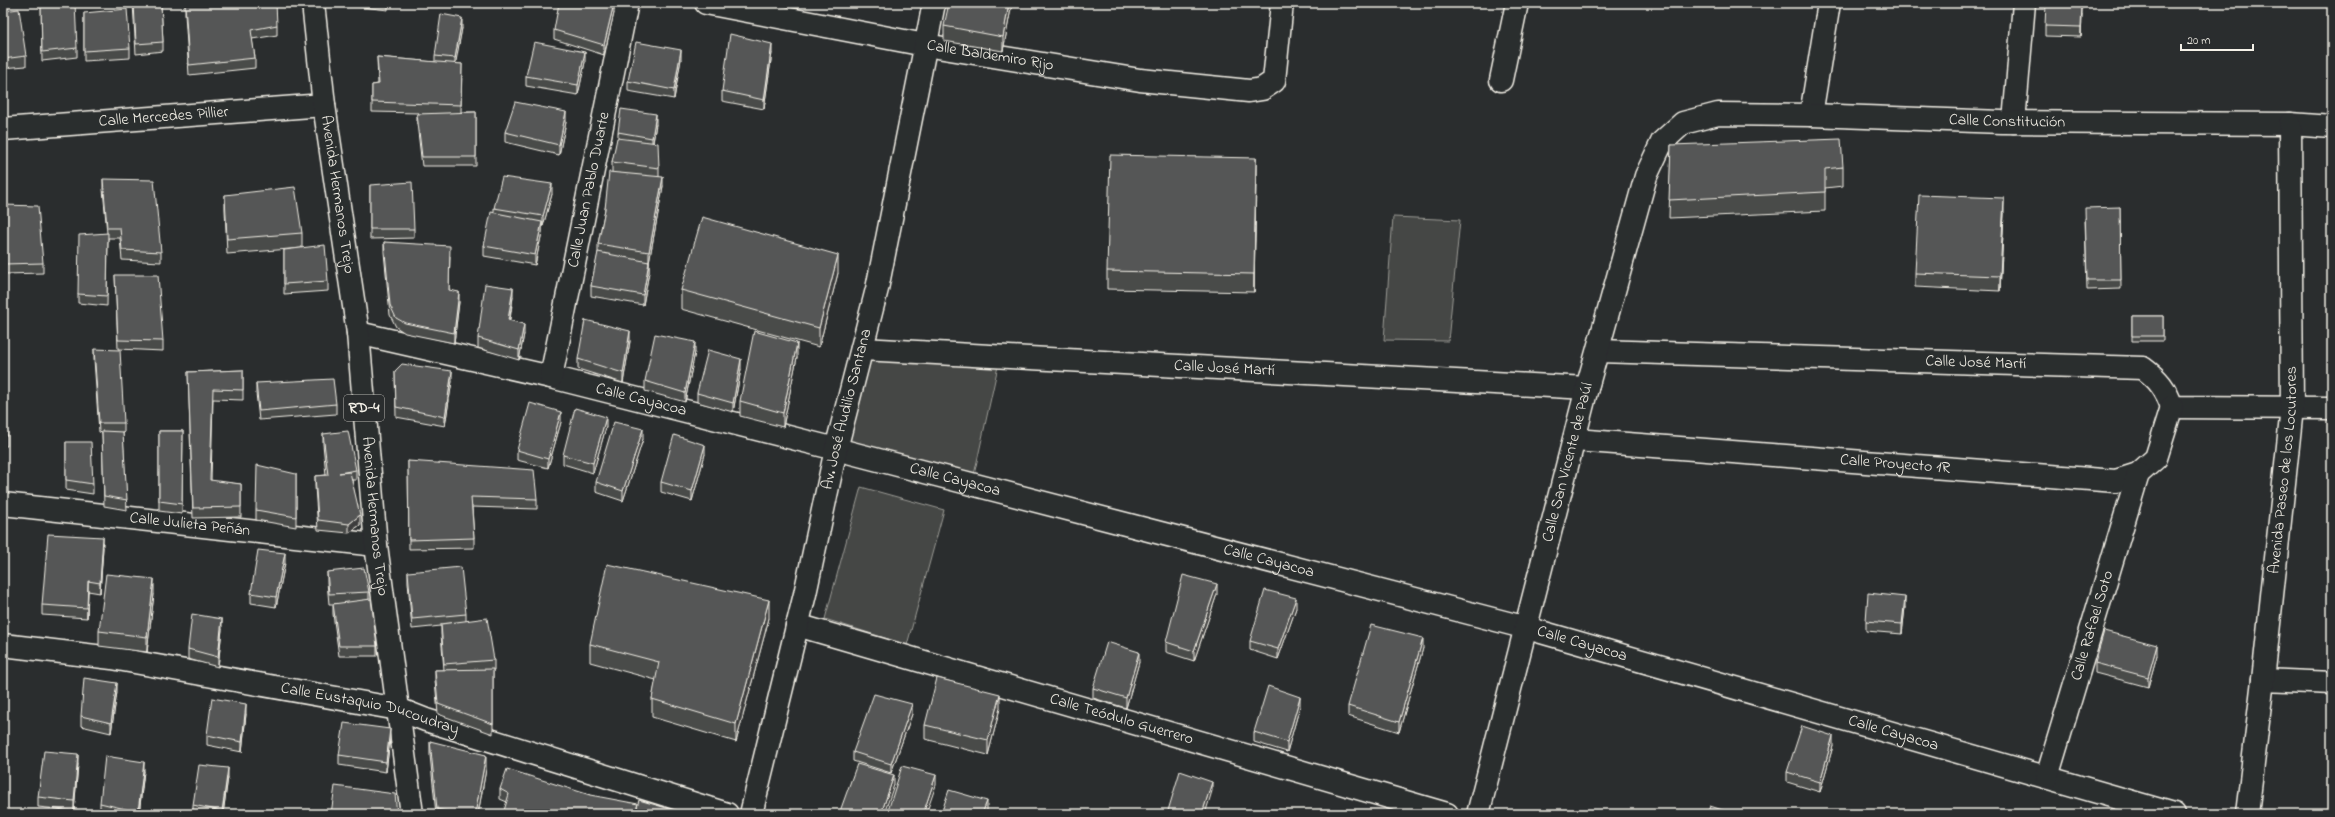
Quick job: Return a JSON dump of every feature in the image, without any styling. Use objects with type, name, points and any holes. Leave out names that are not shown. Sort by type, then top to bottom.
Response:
[{"type":"street","name":"Avenida Hermanos Trejo","points":[[313,3],[324,105],[358,333],[376,545],[412,814]]},
{"type":"street","name":"Calle Juan Pablo Duarte","points":[[551,377],[627,3]]},
{"type":"street","name":"Calle Baldemiro Rijo","points":[[706,3],[925,45],[1140,80],[1249,91],[1262,89],[1274,81],[1282,3]]},
{"type":"street","name":"Av. José Audilio Santana","points":[[751,814],[797,625],[836,449],[877,290],[934,3]]},
{"type":"street","points":[[1501,80],[1517,3]]},
{"type":"street","points":[[1811,115],[1829,3]]},
{"type":"street","points":[[2014,122],[2024,3]]},
{"type":"street","name":"Calle Mercedes Pillier","points":[[3,129],[324,105]]},
{"type":"street","name":"Calle Constitución","points":[[1683,123],[1718,114],[1811,115],[2014,122],[2290,124],[2332,127]]},
{"type":"street","name":"Calle San Vicente de Paúl","points":[[1478,814],[1588,388],[1646,176],[1662,142],[1683,123]]},
{"type":"street","name":"Avenida Paseo de los Locutores","points":[[2247,814],[2292,408],[2290,124]]},
{"type":"street","name":"Calle Cayacoa","points":[[358,333],[551,377],[836,449],[1526,628],[2174,814]]},
{"type":"street","name":"Calle José Martí","points":[[862,349],[1588,388]]},
{"type":"street","name":"Calle José Martí","points":[[1598,351],[2143,368],[2156,378],[2167,391],[2172,407]]},
{"type":"street","points":[[2172,407],[2332,408]]},
{"type":"street","name":"Calle Proyecto 1R","points":[[1575,440],[2116,481],[2138,474],[2156,458],[2172,407]]},
{"type":"street","name":"Calle Rafael Soto","points":[[2047,778],[2138,474]]},
{"type":"street","name":"Calle Julieta Peñán","points":[[3,504],[376,545]]},
{"type":"street","name":"Calle Teódulo Guerrero","points":[[797,625],[1447,814]]},
{"type":"street","name":"Calle Eustaquio Ducoudray","points":[[3,645],[112,658],[398,709],[426,720],[727,814]]},
{"type":"street","points":[[2263,680],[2332,683]]},
{"type":"shaded area","points":[[1393,217],[1460,220],[1448,341],[1384,340]]},
{"type":"shaded area","points":[[862,349],[1000,357],[972,484],[836,449]]},
{"type":"shaded area","points":[[861,487],[944,510],[907,645],[825,619]]},
{"type":"building","points":[[41,3],[75,3],[77,48],[42,52]]},
{"type":"building","points":[[134,3],[161,3],[163,42],[136,44]]},
{"type":"building","points":[[276,3],[277,25],[251,30],[255,58],[189,65],[185,4]]},
{"type":"building","points":[[559,3],[614,3],[604,45],[554,30]]},
{"type":"building","points":[[949,3],[1009,3],[1003,37],[944,26]]},
{"type":"building","points":[[2046,3],[2082,5],[2081,27],[2045,26]]},
{"type":"building","points":[[19,9],[26,56],[3,59],[3,11]]},
{"type":"building","points":[[127,9],[130,48],[84,51],[84,13]]},
{"type":"building","points":[[441,14],[462,18],[455,58],[435,56]]},
{"type":"building","points":[[730,34],[772,44],[764,100],[722,91]]},
{"type":"building","points":[[534,42],[585,52],[578,85],[526,76]]},
{"type":"building","points":[[636,42],[681,50],[674,90],[628,81]]},
{"type":"building","points":[[377,57],[462,64],[461,105],[372,102],[372,85],[379,84]]},
{"type":"building","points":[[515,102],[566,112],[559,145],[505,132]]},
{"type":"building","points":[[621,109],[656,114],[652,138],[618,132]]},
{"type":"building","points":[[476,112],[476,157],[422,157],[417,114]]},
{"type":"building","points":[[617,138],[658,143],[659,168],[612,162]]},
{"type":"building","points":[[1841,139],[1843,167],[1825,169],[1825,192],[1669,200],[1671,145]]},
{"type":"building","points":[[1110,155],[1256,158],[1254,274],[1107,271]]},
{"type":"building","points":[[609,172],[663,177],[649,252],[598,244],[605,209]]},
{"type":"building","points":[[502,177],[552,184],[543,216],[494,208]]},
{"type":"building","points":[[103,179],[154,180],[161,252],[122,250],[120,228],[107,228]]},
{"type":"building","points":[[412,182],[414,229],[370,229],[370,185]]},
{"type":"building","points":[[295,187],[302,233],[227,239],[225,195]]},
{"type":"building","points":[[1919,195],[2004,198],[2000,276],[1915,273]]},
{"type":"building","points":[[3,205],[38,206],[43,263],[4,264]]},
{"type":"building","points":[[2120,207],[2121,280],[2087,280],[2085,208]]},
{"type":"building","points":[[491,212],[542,222],[535,255],[484,246]]},
{"type":"building","points":[[702,217],[838,255],[819,328],[681,290]]},
{"type":"building","points":[[108,233],[107,296],[78,294],[79,235]]},
{"type":"building","points":[[384,242],[450,246],[449,290],[459,292],[454,333],[405,323],[396,318],[390,305]]},
{"type":"building","points":[[325,245],[328,281],[284,284],[284,250]]},
{"type":"building","points":[[598,252],[649,262],[643,295],[591,286]]},
{"type":"building","points":[[115,275],[158,275],[163,341],[118,340]]},
{"type":"building","points":[[485,284],[513,288],[508,320],[524,324],[519,350],[478,338]]},
{"type":"building","points":[[2132,316],[2163,316],[2163,336],[2132,336]]},
{"type":"building","points":[[585,320],[630,331],[623,373],[578,359]]},
{"type":"building","points":[[754,331],[797,343],[783,413],[740,401]]},
{"type":"building","points":[[655,334],[695,342],[685,393],[645,381]]},
{"type":"building","points":[[94,349],[120,350],[124,423],[99,423]]},
{"type":"building","points":[[708,350],[741,359],[733,403],[697,393]]},
{"type":"building","points":[[402,364],[452,371],[445,417],[396,407],[395,371]]},
{"type":"building","points":[[243,370],[243,390],[213,389],[210,480],[241,484],[241,507],[193,508],[188,372]]},
{"type":"building","points":[[333,379],[336,404],[259,411],[256,383]]},
{"type":"building","points":[[3,396],[5,396],[7,436],[3,436]]},
{"type":"building","points":[[530,403],[561,412],[548,459],[517,450]]},
{"type":"building","points":[[575,408],[606,417],[593,463],[563,455]]},
{"type":"building","points":[[614,422],[643,429],[623,491],[596,482]]},
{"type":"building","points":[[102,431],[123,432],[127,500],[104,496]]},
{"type":"building","points":[[159,431],[183,431],[182,504],[159,501]]},
{"type":"building","points":[[348,431],[356,470],[339,473],[350,472],[360,515],[349,524],[318,520],[315,476],[328,475],[323,434]]},
{"type":"building","points":[[674,435],[705,445],[692,491],[661,482]]},
{"type":"building","points":[[66,442],[91,442],[93,484],[66,480]]},
{"type":"building","points":[[408,461],[534,470],[537,499],[471,497],[474,538],[409,540]]},
{"type":"building","points":[[257,465],[296,474],[296,517],[256,510]]},
{"type":"building","points":[[48,534],[103,537],[100,583],[88,581],[87,608],[42,605]]},
{"type":"building","points":[[258,550],[285,553],[276,597],[251,593]]},
{"type":"building","points":[[607,564],[769,600],[736,724],[652,699],[659,662],[590,644]]},
{"type":"building","points":[[461,567],[466,614],[412,619],[408,572]]},
{"type":"building","points":[[364,568],[369,592],[329,594],[327,572]]},
{"type":"building","points":[[106,574],[154,579],[147,637],[99,631]]},
{"type":"building","points":[[1183,575],[1217,584],[1194,651],[1166,642]]},
{"type":"building","points":[[1265,590],[1296,598],[1278,649],[1250,641]]},
{"type":"building","points":[[1868,593],[1905,597],[1902,624],[1866,621]]},
{"type":"building","points":[[371,599],[377,646],[339,646],[333,604]]},
{"type":"building","points":[[192,614],[222,619],[218,657],[188,649]]},
{"type":"building","points":[[487,618],[494,660],[444,664],[441,624]]},
{"type":"building","points":[[1371,625],[1423,638],[1399,722],[1348,706]]},
{"type":"building","points":[[2104,631],[2157,645],[2148,677],[2095,663]]},
{"type":"building","points":[[1107,642],[1139,652],[1126,698],[1093,688]]},
{"type":"building","points":[[493,669],[493,724],[438,704],[435,670]]},
{"type":"building","points":[[84,678],[117,683],[111,723],[81,716]]},
{"type":"building","points":[[937,678],[1000,694],[988,740],[925,725]]},
{"type":"building","points":[[1268,686],[1300,697],[1287,742],[1254,732]]},
{"type":"building","points":[[874,694],[912,704],[891,764],[853,752]]},
{"type":"building","points":[[212,698],[246,704],[242,742],[207,735]]},
{"type":"building","points":[[344,723],[390,729],[386,762],[339,755]]},
{"type":"building","points":[[1802,726],[1833,736],[1820,782],[1787,772]]},
{"type":"building","points":[[430,741],[486,755],[475,814],[460,814],[437,809]]},
{"type":"building","points":[[44,751],[78,754],[74,801],[38,797]]},
{"type":"building","points":[[105,756],[144,762],[138,812],[100,803]]},
{"type":"building","points":[[857,764],[894,775],[881,814],[839,814]]},
{"type":"building","points":[[199,765],[228,768],[222,811],[193,805]]},
{"type":"building","points":[[902,766],[936,775],[923,814],[887,814]]},
{"type":"building","points":[[507,769],[590,795],[638,804],[635,814],[503,814],[509,794],[500,789]]},
{"type":"building","points":[[1180,771],[1212,782],[1202,814],[1167,814]]},
{"type":"building","points":[[335,786],[395,794],[397,814],[331,814]]},
{"type":"building","points":[[949,790],[987,801],[982,814],[941,814]]},
{"type":"building","points":[[639,800],[687,814],[635,814]]},
{"type":"building","points":[[1710,806],[1735,814],[1707,814]]}]
